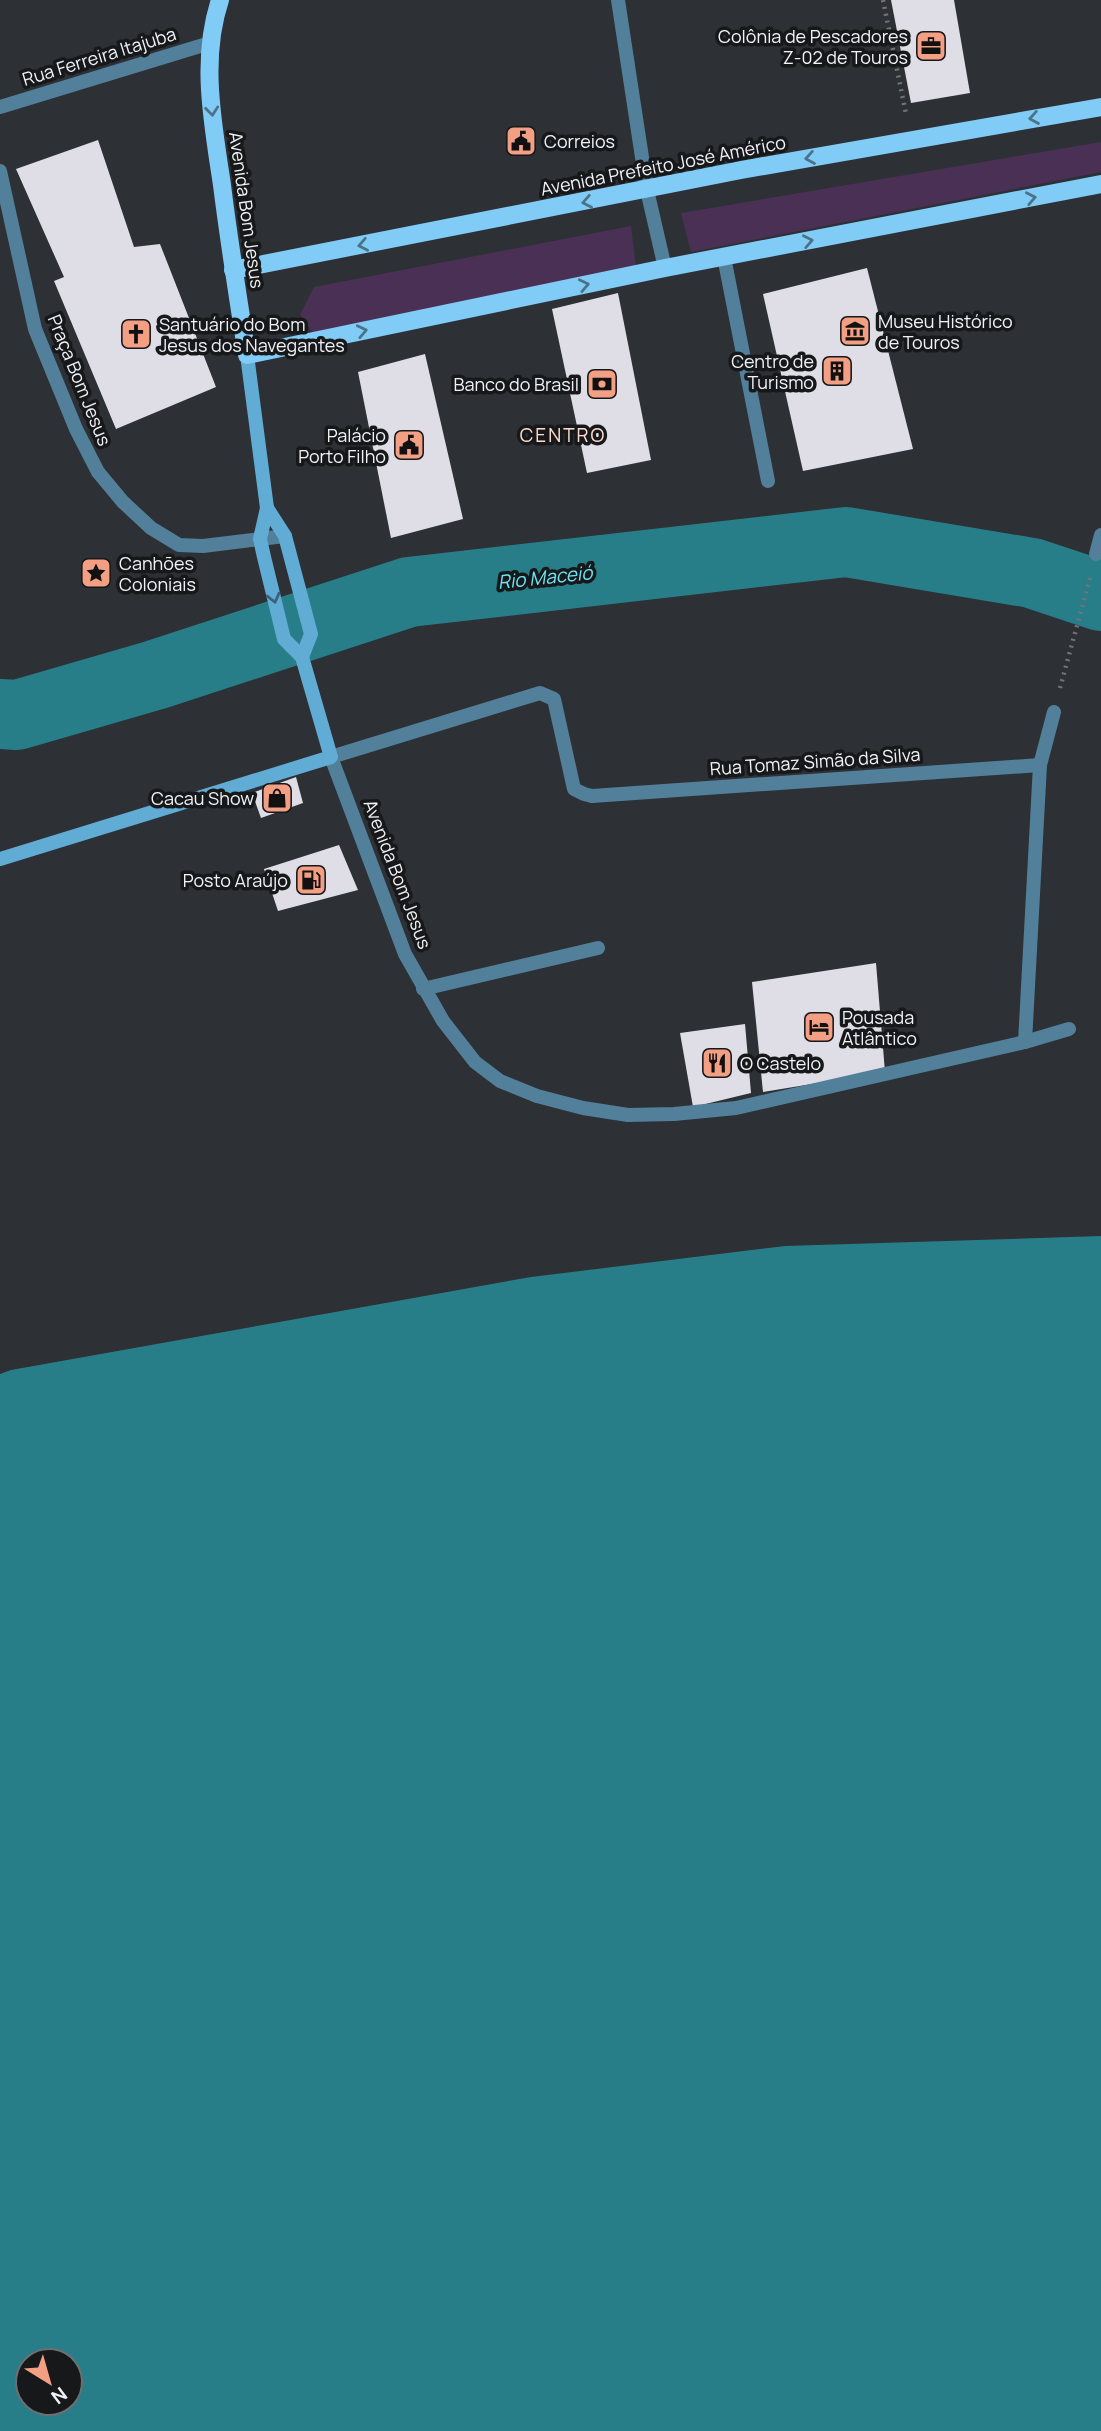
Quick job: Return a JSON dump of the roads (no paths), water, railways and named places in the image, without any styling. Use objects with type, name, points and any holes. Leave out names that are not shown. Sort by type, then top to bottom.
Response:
[{"type":"main road","name":"Avenida Bom Jesus","points":[[220,0],[210,43],[208,69],[267,508],[260,539],[284,639],[302,657],[331,757]]},
{"type":"main road","name":"Avenida Prefeito José Américo","points":[[233,270],[911,139],[1101,107]]},
{"type":"main road","points":[[247,355],[665,268],[1101,184]]},
{"type":"main road","name":"Avenida Bom Jesus","points":[[267,508],[285,536],[310,632],[302,657]]},
{"type":"main road","points":[[0,859],[331,757]]},
{"type":"street","points":[[618,0],[647,190],[665,268]]},
{"type":"street","name":"Rua Ferreira Itajuba","points":[[0,107],[210,43]]},
{"type":"street","name":"Praça Bom Jesus","points":[[0,171],[35,330],[76,429],[98,472],[142,520],[166,540],[179,545],[285,536]]},
{"type":"street","points":[[724,257],[768,481]]},
{"type":"street","points":[[1096,554],[1101,535]]},
{"type":"street","name":"Rua Tomaz Simão da Silva","points":[[331,757],[540,693],[554,699],[575,789],[592,796],[1040,765]]},
{"type":"street","points":[[1025,1042],[1040,765],[1054,712]]},
{"type":"street","name":"Avenida Bom Jesus","points":[[331,757],[405,954],[423,989],[469,1055],[500,1081],[537,1096],[583,1108],[628,1115],[736,1108],[1025,1042],[1069,1029]]},
{"type":"street","points":[[423,989],[598,948]]},
{"type":"water","points":[[1101,1236],[1101,2431],[0,2431],[0,1374],[531,1277],[785,1246]]},
{"type":"waterway","name":"Rio Maceió","points":[[0,714],[17,715],[155,675],[409,592],[846,542],[1032,573],[1101,596]]},
{"type":"place","name":"Colônia de Pescadores Z-02 de Touros","points":[[931,46]]},
{"type":"place","name":"Correios","points":[[521,141]]},
{"type":"place","name":"Museu Histórico de Touros","points":[[855,331]]},
{"type":"place","name":"Santuário do Bom Jesus dos Navegantes","points":[[136,334]]},
{"type":"place","name":"Centro de Turismo","points":[[837,371]]},
{"type":"place","name":"Banco do Brasil","points":[[602,384]]},
{"type":"place","name":"Palácio Porto Filho","points":[[409,445]]},
{"type":"place","name":"Canhões Coloniais","points":[[96,573]]},
{"type":"place","name":"Cacau Show","points":[[277,798]]},
{"type":"place","name":"Posto Araújo","points":[[311,880]]},
{"type":"place","name":"Pousada Atlântico","points":[[819,1027]]},
{"type":"place","name":"O Castelo","points":[[717,1063]]},
{"type":"district","name":"CENTRO","points":[[563,435]]}]
